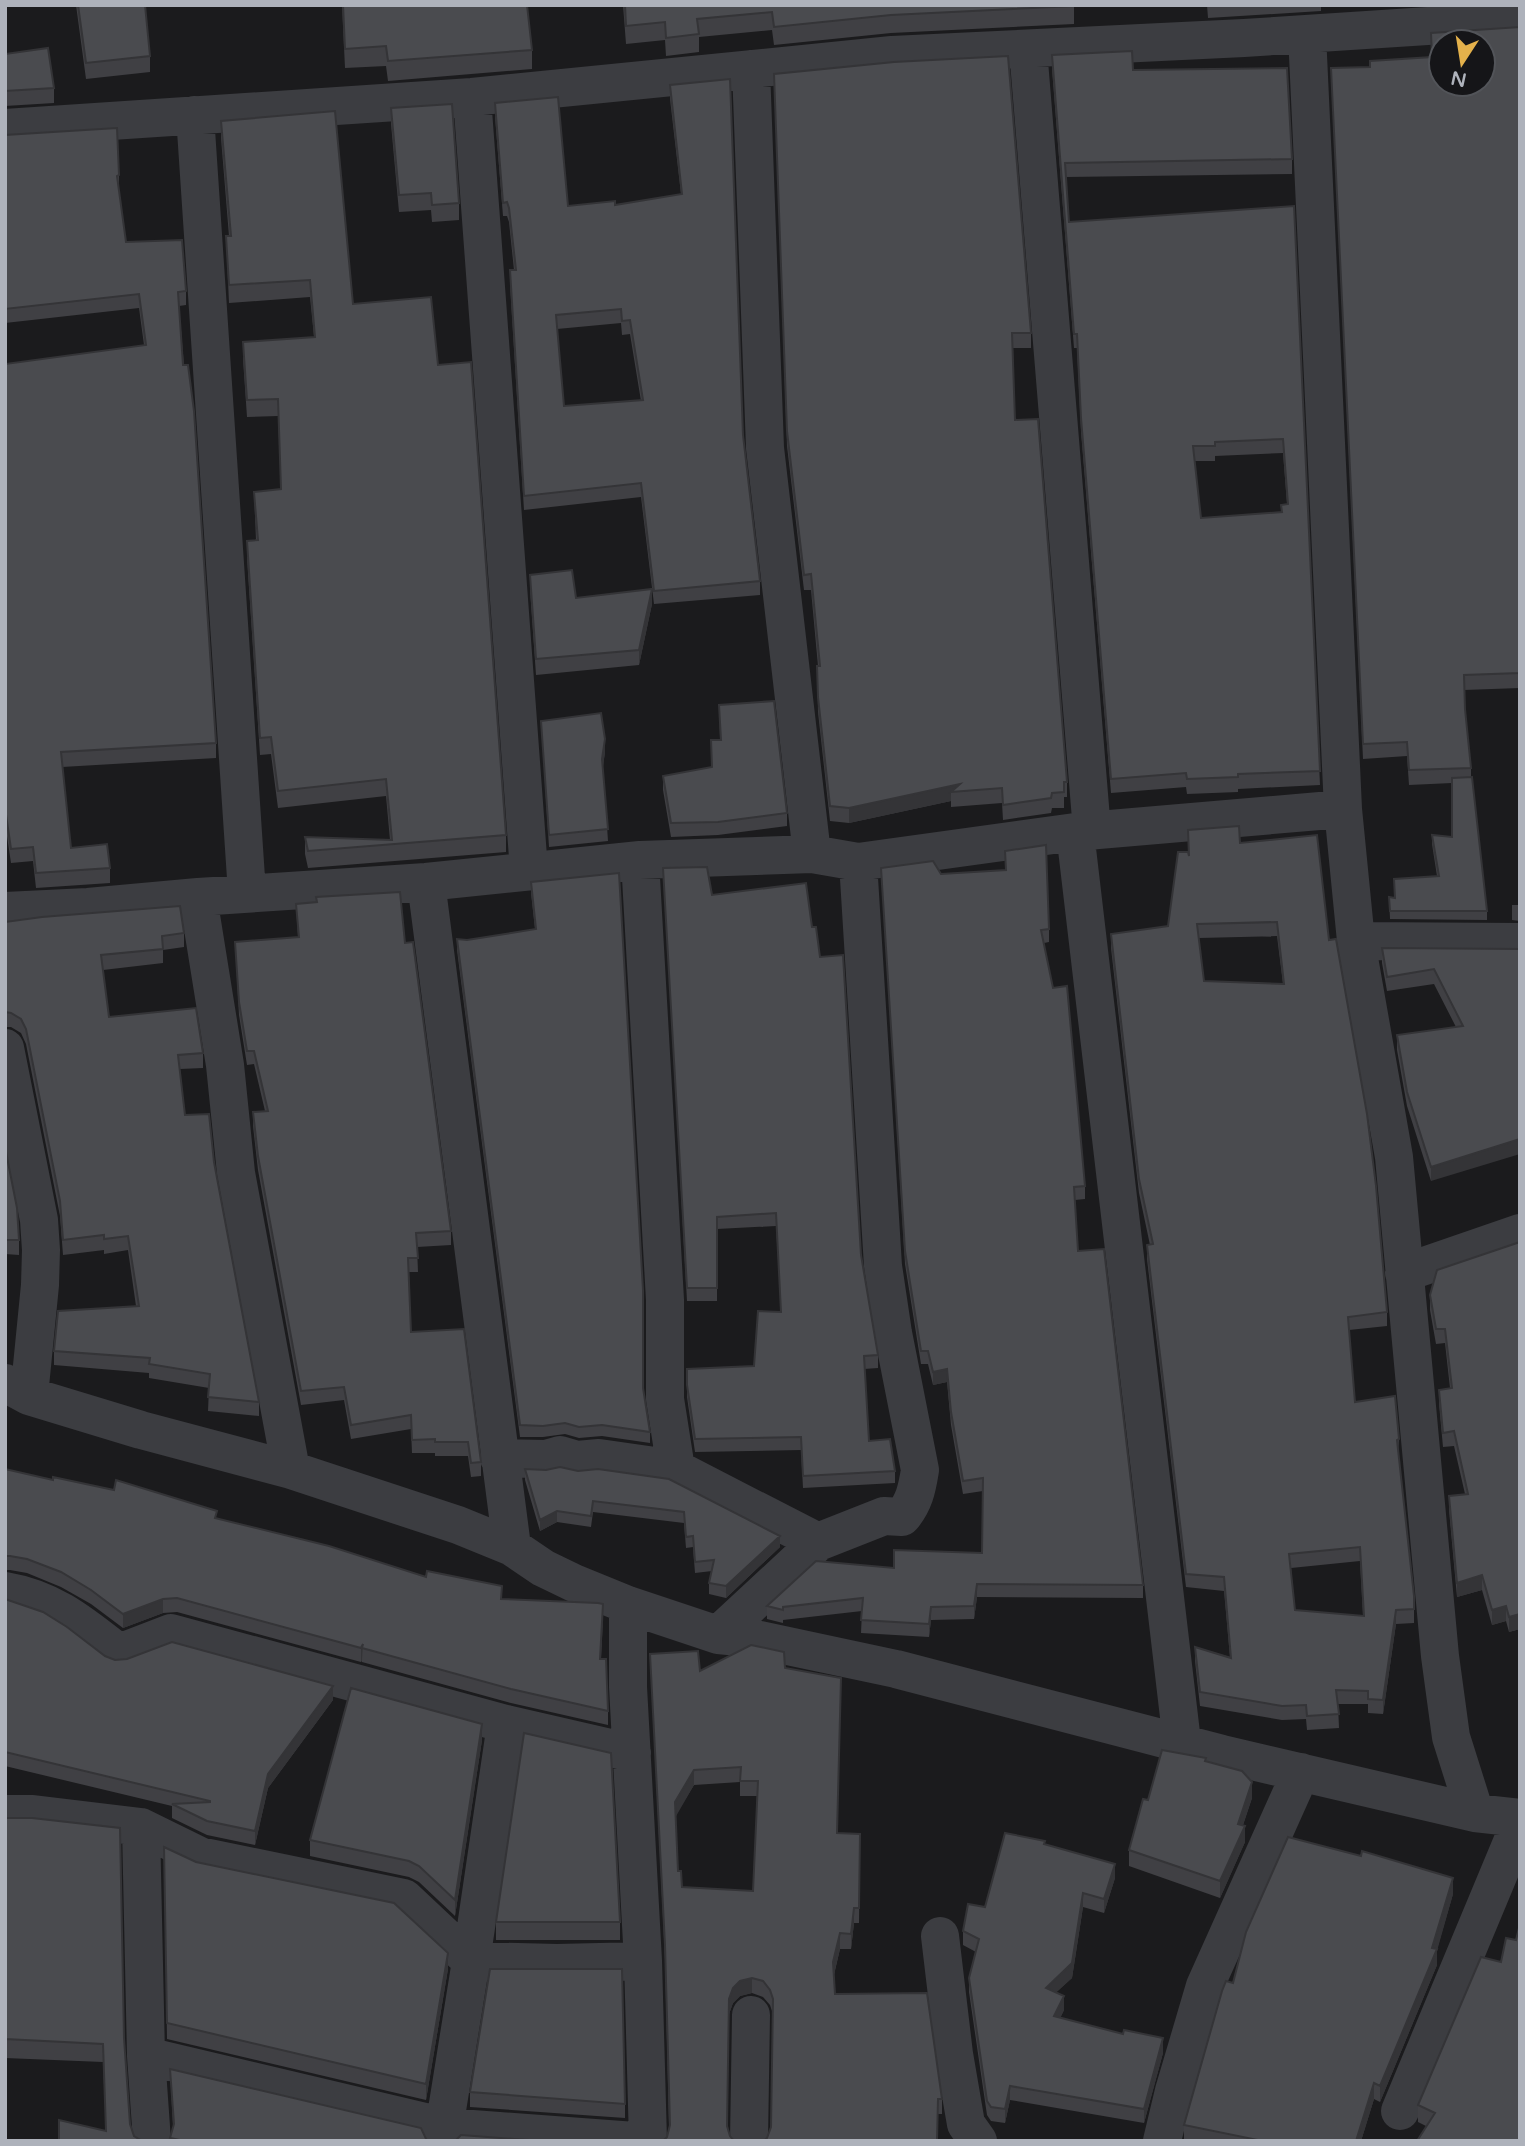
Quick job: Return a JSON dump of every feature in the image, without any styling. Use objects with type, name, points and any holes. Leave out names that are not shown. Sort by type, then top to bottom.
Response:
[{"type":"street","points":[[5,128],[472,97],[892,55],[1307,34],[1520,20]]},
{"type":"street","points":[[1307,34],[1343,809],[1356,941],[1394,1157],[1440,1657],[1451,1737],[1475,1813]]},
{"type":"street","points":[[1028,49],[1084,832],[1182,1742]]},
{"type":"street","points":[[751,69],[765,448],[812,855]]},
{"type":"street","points":[[472,97],[529,871]]},
{"type":"street","points":[[195,115],[247,893]]},
{"type":"street","points":[[5,911],[426,882],[640,860],[812,855],[858,862],[1084,832],[1343,809]]},
{"type":"street","points":[[640,860],[665,1300],[665,1399],[676,1469]]},
{"type":"street","points":[[718,1635],[818,1542],[884,1516],[902,1517],[912,1506],[920,1470],[893,1333],[883,1266],[858,862]]},
{"type":"street","points":[[426,882],[512,1548]]},
{"type":"street","points":[[198,897],[225,1065],[236,1172],[291,1470]]},
{"type":"street","points":[[1356,941],[1520,942]]},
{"type":"street","points":[[5,1048],[39,1220],[41,1250],[40,1285],[17,1389],[141,1430],[291,1470],[458,1524],[512,1548],[543,1568],[628,1605],[718,1635],[750,1638],[895,1669],[1301,1772],[1475,1813],[1520,1820],[1400,2111]]},
{"type":"street","points":[[1404,1273],[1520,1233]]},
{"type":"street","points":[[499,1458],[546,1459],[560,1455],[577,1460],[599,1458],[676,1469],[818,1542]]},
{"type":"street","points":[[5,1591],[30,1595],[72,1616],[119,1653],[171,1633],[506,1724],[632,1753]]},
{"type":"street","points":[[628,1605],[628,1687],[643,1961],[648,2141]]},
{"type":"street","points":[[444,2134],[506,1724]]},
{"type":"street","points":[[1162,2141],[1205,1986],[1301,1772]]},
{"type":"street","points":[[5,1814],[33,1814],[141,1827],[200,1856],[404,1898],[471,1961],[643,1961]]},
{"type":"street","points":[[141,1827],[146,2056],[152,2141]]},
{"type":"street","points":[[940,1936],[954,2054],[966,2124],[978,2141]]},
{"type":"street","points":[[749,2141],[751,2015]]},
{"type":"street","points":[[146,2056],[444,2134],[635,2141]]},
{"type":"building","points":[[78,5],[145,5],[150,56],[86,63]]},
{"type":"building","points":[[343,5],[527,5],[532,50],[388,61],[386,46],[345,49]]},
{"type":"building","points":[[625,5],[1074,6],[891,15],[774,27],[772,12],[697,19],[699,34],[666,38],[665,22],[626,26]]},
{"type":"building","points":[[1520,27],[1520,673],[1464,675],[1471,768],[1409,770],[1407,742],[1363,744],[1331,68],[1370,67],[1370,61],[1427,57],[1427,98],[1497,98],[1497,29]]},
{"type":"building","points":[[48,48],[54,88],[5,91],[5,54]]},
{"type":"building","points":[[1132,51],[1133,70],[1287,68],[1292,159],[1065,163],[1069,222],[1294,206],[1320,771],[1187,779],[1186,773],[1111,779],[1081,418],[1077,334],[1074,334],[1052,55]],"holes":[[[1283,439],[1288,504],[1281,505],[1282,512],[1201,518],[1193,446],[1215,446],[1215,442]]]},
{"type":"building","points":[[1008,56],[1031,333],[1012,333],[1015,420],[1038,419],[1067,782],[1064,782],[1064,792],[1052,793],[1051,798],[1003,805],[1002,788],[951,792],[960,784],[849,808],[830,806],[818,697],[817,666],[820,666],[811,574],[804,575],[787,431],[774,74],[894,62]]},
{"type":"building","points":[[730,79],[743,435],[760,581],[654,591],[641,483],[524,496],[510,270],[516,270],[509,208],[507,202],[503,203],[495,103],[558,97],[568,206],[615,201],[615,205],[682,194],[670,85]],"holes":[[[621,309],[622,321],[630,320],[643,400],[564,406],[556,315]]]},
{"type":"building","points":[[452,104],[459,203],[432,205],[431,193],[399,195],[391,108]]},
{"type":"building","points":[[335,111],[353,304],[431,297],[438,365],[471,362],[506,835],[308,851],[305,837],[392,840],[386,779],[278,791],[271,737],[260,738],[247,541],[258,540],[254,492],[281,489],[278,399],[247,400],[243,342],[315,337],[310,280],[229,285],[226,236],[231,236],[221,121]]},
{"type":"building","points":[[117,128],[117,176],[126,242],[182,240],[186,291],[178,292],[183,365],[188,365],[194,411],[216,743],[61,752],[71,848],[107,844],[110,868],[36,873],[33,847],[11,849],[5,808],[5,364],[146,345],[139,294],[5,309],[5,135]]},
{"type":"building","points":[[572,570],[576,598],[652,589],[639,650],[536,659],[530,575]]},
{"type":"building","points":[[774,701],[787,813],[718,822],[671,823],[663,776],[712,767],[711,740],[721,740],[719,705]]},
{"type":"building","points":[[601,713],[605,739],[602,759],[608,829],[549,835],[541,721]]},
{"type":"building","points":[[1472,777],[1487,911],[1390,911],[1389,897],[1395,898],[1394,879],[1439,876],[1432,835],[1452,837],[1452,778]]},
{"type":"building","points":[[1239,826],[1240,843],[1317,835],[1329,940],[1336,939],[1367,1114],[1387,1312],[1348,1317],[1355,1402],[1395,1396],[1414,1609],[1396,1610],[1383,1700],[1368,1699],[1368,1691],[1336,1690],[1339,1714],[1307,1716],[1306,1705],[1282,1706],[1200,1692],[1195,1647],[1231,1658],[1224,1577],[1186,1574],[1147,1245],[1153,1244],[1139,1179],[1111,934],[1168,926],[1178,852],[1188,852],[1189,856],[1188,830]],"holes":[[[1277,922],[1284,984],[1204,981],[1197,924]],[[1360,1547],[1364,1616],[1295,1610],[1289,1554]]]},
{"type":"building","points":[[1046,845],[1049,929],[1041,930],[1053,988],[1067,986],[1085,1186],[1074,1187],[1078,1251],[1104,1249],[1143,1585],[977,1584],[974,1606],[931,1607],[929,1624],[861,1620],[863,1598],[783,1607],[783,1610],[767,1606],[816,1561],[894,1568],[894,1550],[982,1553],[983,1478],[963,1481],[951,1412],[947,1369],[933,1372],[928,1351],[921,1351],[905,1251],[881,868],[933,861],[941,874],[1006,870],[1005,851]]},
{"type":"building","points":[[707,867],[712,895],[806,883],[812,927],[816,927],[820,957],[843,955],[861,1255],[878,1355],[864,1356],[869,1441],[890,1439],[895,1471],[803,1476],[801,1437],[695,1439],[687,1369],[754,1366],[758,1311],[781,1312],[776,1213],[717,1217],[717,1288],[687,1288],[663,868]]},
{"type":"building","points":[[619,873],[643,1290],[643,1388],[650,1432],[602,1425],[579,1427],[565,1423],[520,1425],[457,939],[467,940],[536,929],[531,882]]},
{"type":"building","points":[[400,892],[405,943],[413,942],[451,1231],[416,1233],[418,1258],[408,1258],[411,1332],[464,1329],[481,1462],[471,1463],[468,1442],[412,1440],[411,1415],[351,1425],[344,1387],[301,1391],[258,1156],[253,1112],[268,1111],[254,1051],[247,1051],[239,1002],[235,942],[299,937],[296,904],[317,902],[316,897]]},
{"type":"building","points":[[180,906],[184,933],[162,936],[163,949],[101,955],[109,1017],[196,1008],[203,1053],[178,1055],[185,1115],[209,1114],[214,1162],[259,1402],[208,1397],[210,1374],[149,1364],[150,1358],[54,1351],[58,1311],[139,1306],[128,1236],[104,1239],[104,1235],[63,1240],[60,1201],[26,1029],[21,1019],[5,1012],[5,922]]},
{"type":"building","points":[[1382,948],[1520,949],[1520,1139],[1431,1167],[1407,1092],[1397,1035],[1463,1026],[1434,969],[1387,977]]},
{"type":"building","points":[[5,1147],[17,1208],[19,1240],[5,1240]]},
{"type":"building","points":[[1520,1242],[1520,1614],[1509,1617],[1506,1606],[1492,1610],[1482,1575],[1457,1583],[1449,1496],[1468,1494],[1454,1431],[1443,1433],[1439,1390],[1452,1388],[1445,1329],[1436,1329],[1430,1295],[1437,1270]]},
{"type":"building","points":[[560,1467],[578,1471],[598,1469],[669,1479],[780,1536],[726,1586],[709,1583],[714,1560],[695,1562],[693,1536],[686,1537],[684,1512],[593,1501],[591,1516],[557,1511],[540,1520],[525,1469],[546,1470]]},
{"type":"building","points":[[5,1469],[114,1490],[116,1480],[217,1511],[215,1518],[329,1546],[426,1577],[427,1571],[502,1586],[501,1599],[603,1604],[600,1659],[606,1659],[608,1711],[511,1689],[362,1648],[363,1644],[361,1648],[177,1598],[163,1599],[123,1614],[61,1572],[27,1559],[5,1556]]},
{"type":"building","points":[[5,1599],[43,1612],[105,1656],[115,1660],[127,1659],[172,1642],[333,1686],[268,1774],[255,1831],[207,1821],[172,1804],[210,1801],[5,1752]]},
{"type":"building","points":[[751,1645],[784,1652],[785,1668],[841,1678],[837,1833],[860,1834],[859,1908],[854,1908],[851,1934],[840,1933],[833,1962],[835,1994],[927,1993],[942,2099],[938,2099],[937,2141],[764,2141],[771,2127],[773,1999],[763,1981],[752,1978],[740,1981],[733,1988],[729,1999],[727,2126],[734,2141],[663,2141],[670,2125],[665,1945],[650,1654],[698,1651],[700,1671]],"holes":[[[741,1767],[740,1781],[758,1781],[753,1891],[682,1887],[681,1871],[678,1871],[675,1802],[694,1770]]]},
{"type":"building","points":[[351,1688],[482,1724],[455,1900],[419,1866],[409,1861],[310,1840]]},
{"type":"building","points":[[524,1733],[611,1753],[620,1922],[496,1922]]},
{"type":"building","points":[[1162,1750],[1206,1758],[1205,1761],[1242,1771],[1252,1782],[1238,1824],[1245,1826],[1220,1881],[1129,1850],[1143,1799],[1148,1800]]},
{"type":"building","points":[[5,1818],[32,1818],[120,1828],[124,2038],[130,2124],[134,2136],[142,2141],[59,2141],[59,2120],[106,2131],[103,2044],[5,2039]]},
{"type":"building","points":[[1005,1833],[1045,1841],[1044,1844],[1115,1864],[1104,1899],[1083,1893],[1072,1963],[1046,1988],[1064,1996],[1054,2016],[1123,2034],[1124,2030],[1163,2038],[1144,2109],[1010,2086],[1005,2109],[991,2107],[987,2101],[969,1978],[979,1939],[963,1931],[968,1904],[985,1907]]},
{"type":"building","points":[[1288,1837],[1361,1856],[1362,1851],[1453,1878],[1432,1948],[1437,1949],[1380,2086],[1374,2083],[1356,2141],[1257,2141],[1184,2125],[1222,1991],[1226,1981],[1233,1983],[1246,1932]]},
{"type":"building","points":[[164,1847],[196,1862],[394,1903],[448,1953],[426,2084],[167,2023]]},
{"type":"building","points":[[1520,1924],[1520,2141],[1417,2141],[1435,2113],[1418,2105],[1481,1957],[1501,1962],[1506,1938],[1516,1940]]},
{"type":"building","points":[[490,1969],[622,1969],[625,2104],[470,2092]]},
{"type":"building","points":[[170,2069],[421,2128],[427,2141],[185,2141],[170,2138],[174,2124]]},
{"type":"building","points":[[461,2135],[542,2141],[455,2141]]}]
